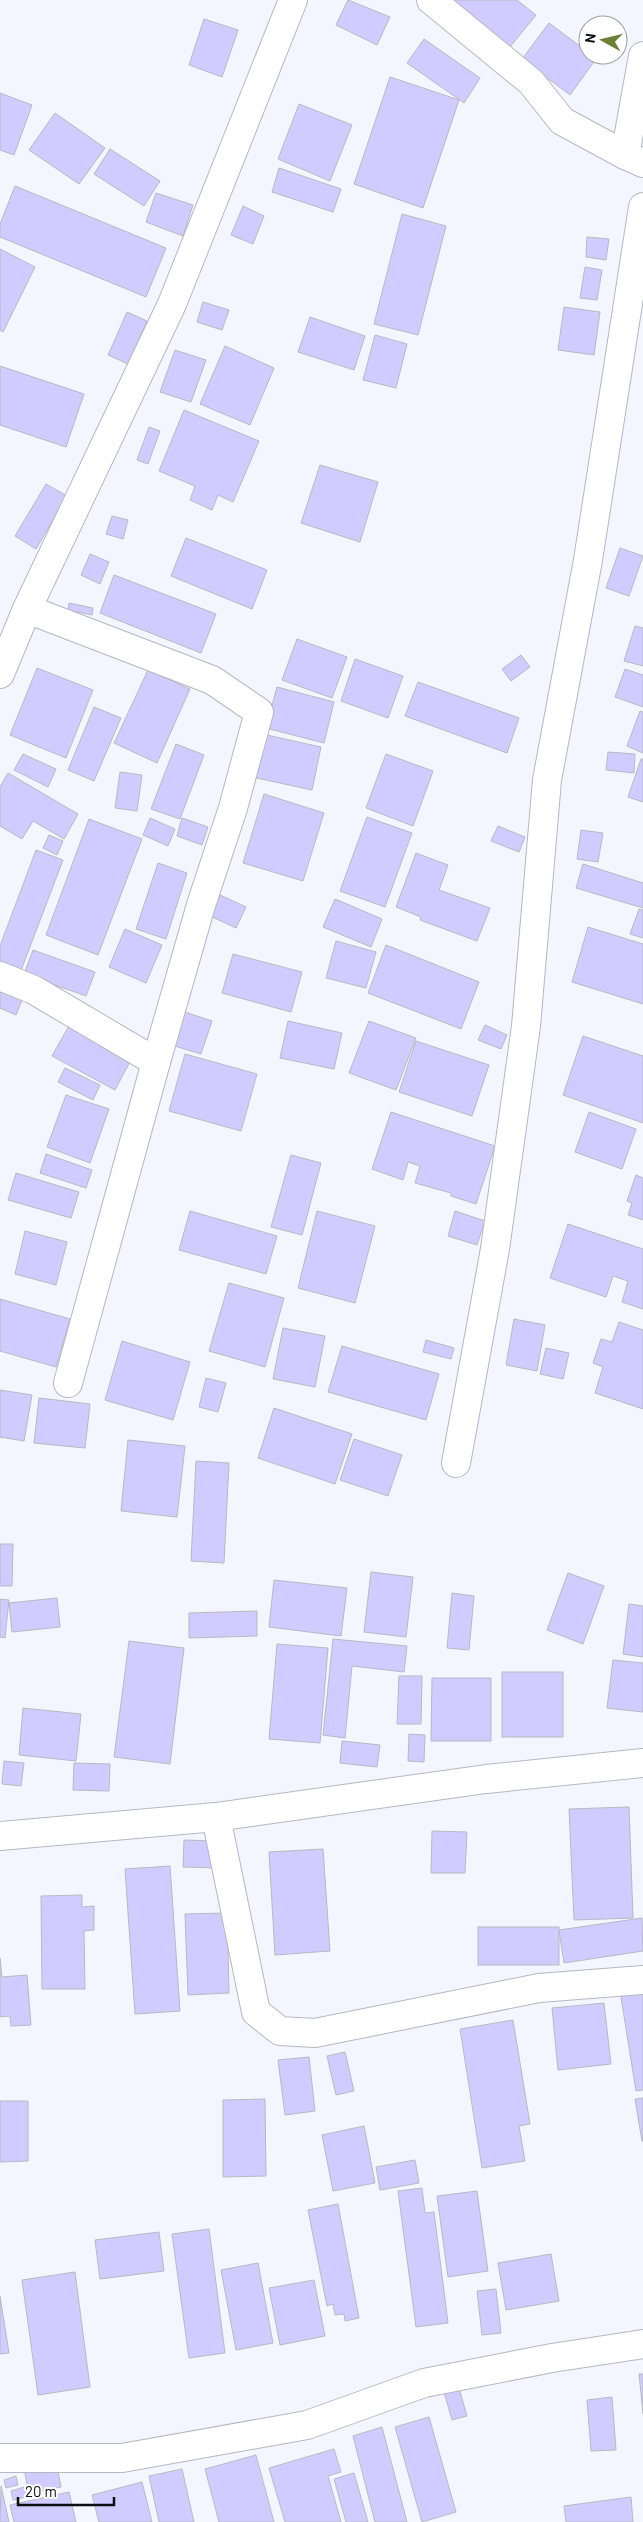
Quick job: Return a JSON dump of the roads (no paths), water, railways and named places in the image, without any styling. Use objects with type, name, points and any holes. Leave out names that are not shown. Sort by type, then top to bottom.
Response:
[{"type":"street","points":[[0,674],[27,610],[172,304],[293,0]]},
{"type":"street","points":[[431,0],[531,82],[562,121],[634,159],[643,56]]},
{"type":"street","points":[[456,1463],[495,1249],[526,1026],[547,780],[588,560],[643,206]]},
{"type":"street","points":[[27,610],[212,680],[259,712],[233,808],[201,905],[156,1062],[68,1382]]},
{"type":"street","points":[[0,976],[34,990],[156,1062]]},
{"type":"street","points":[[0,1836],[216,1817],[486,1780],[643,1762]]},
{"type":"street","points":[[216,1817],[256,2012],[280,2031],[315,2034],[539,1988],[643,1980]]},
{"type":"street","points":[[0,2458],[122,2458],[307,2425],[424,2383],[552,2358],[643,2344]]}]
